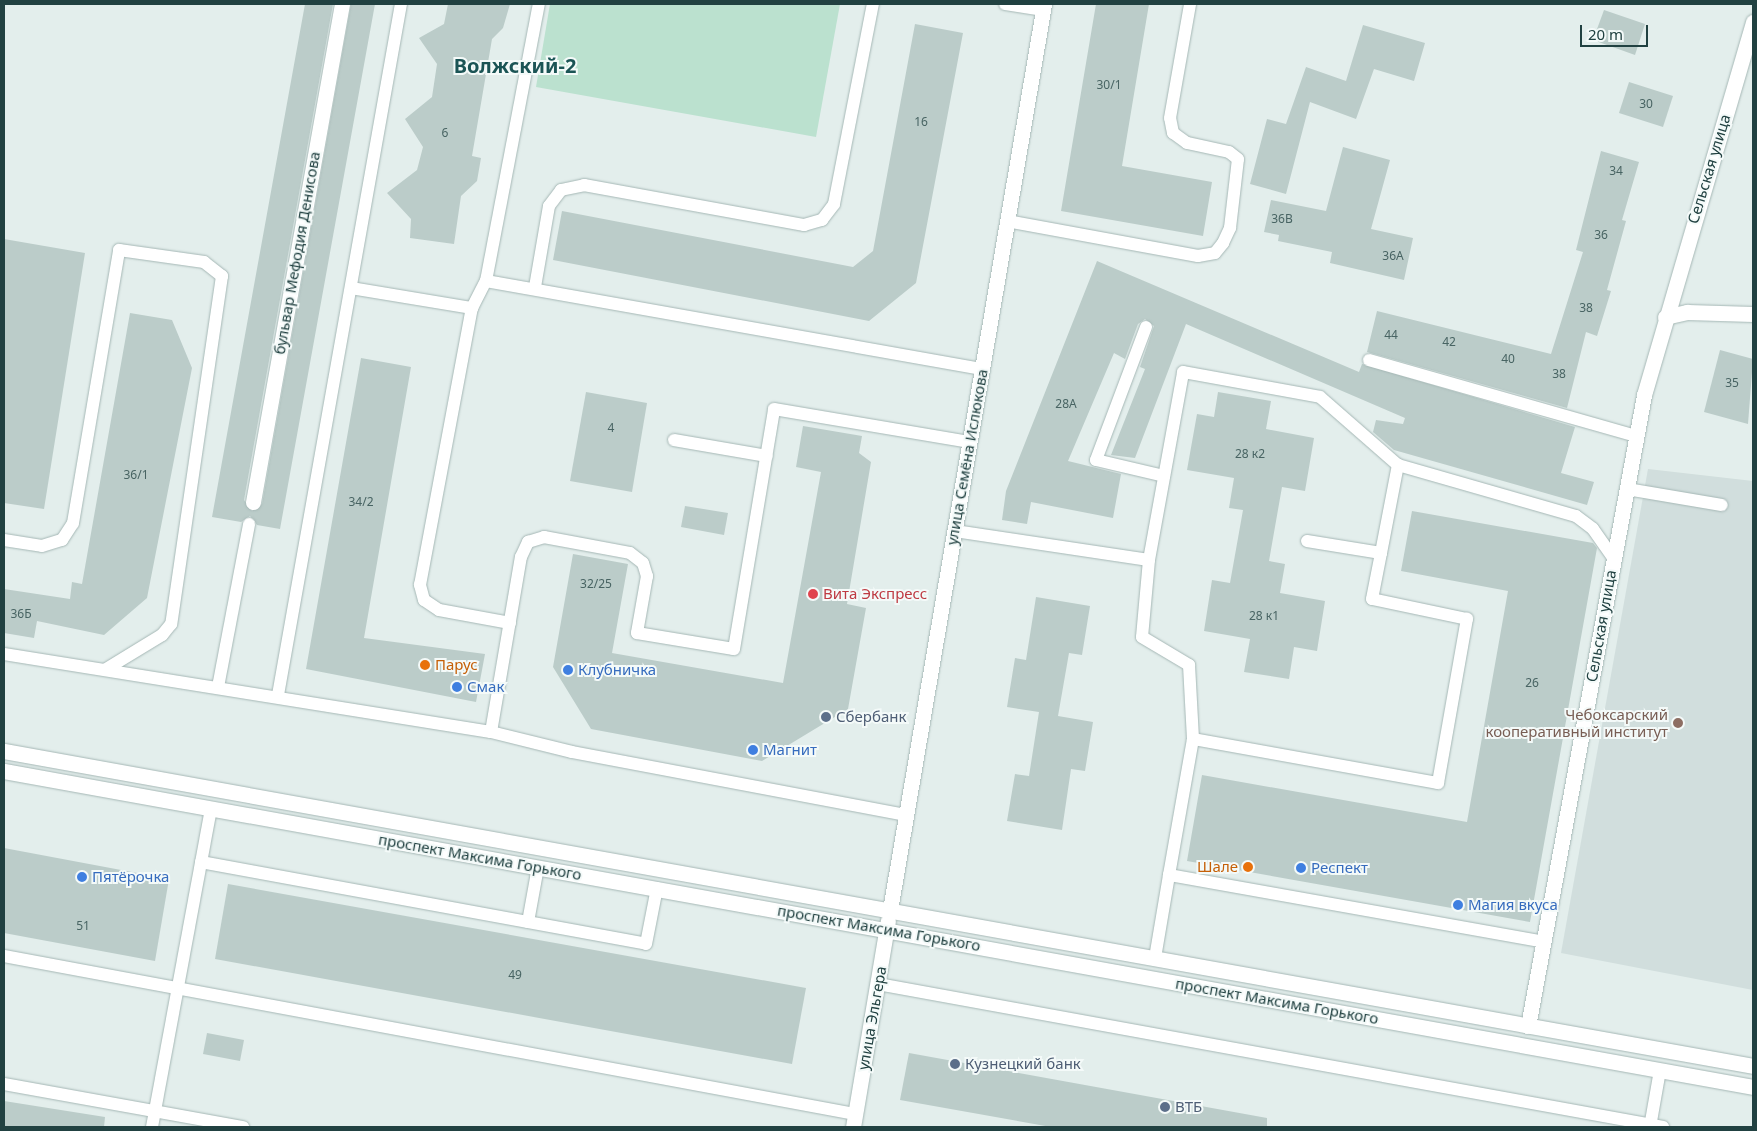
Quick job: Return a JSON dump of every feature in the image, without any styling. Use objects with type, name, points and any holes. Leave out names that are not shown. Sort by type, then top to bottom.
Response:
[{"type":"main road","name":"бульвар Мефодия Денисова","points":[[253,502],[342,4]]},
{"type":"main road","name":"улица Семёна Ислюкова","points":[[890,910],[1043,7]]},
{"type":"main road","name":"Сельская улица","points":[[1525,1046],[1636,436],[1665,317],[1753,22]]},
{"type":"main road","points":[[1665,317],[1687,312],[1753,314]]},
{"type":"main road","name":"проспект Максима Горького","points":[[4,751],[1753,1066]]},
{"type":"main road","name":"проспект Максима Горького","points":[[4,771],[887,929],[1753,1087]]},
{"type":"main road","points":[[211,808],[214,788]]},
{"type":"main road","name":"улица Эльгера","points":[[854,1120],[890,910]]},
{"type":"main road","points":[[1660,1070],[1663,1050]]},
{"type":"lane","points":[[278,695],[402,4]]},
{"type":"lane","points":[[510,623],[439,610],[424,600],[420,585],[472,308],[486,281],[539,4]]},
{"type":"lane","points":[[535,287],[549,206],[560,190],[584,185],[804,225],[822,220],[834,204],[873,4]]},
{"type":"lane","points":[[1005,4],[1043,7]]},
{"type":"lane","points":[[1007,221],[1198,256],[1215,253],[1223,243],[1230,228],[1238,159],[1229,152],[1187,143],[1173,133],[1170,118],[1190,4]]},
{"type":"lane","points":[[4,540],[42,546],[62,540],[73,523],[119,250],[204,262],[222,276],[171,624],[162,635],[106,670]]},
{"type":"lane","points":[[486,281],[535,287],[982,369]]},
{"type":"lane","points":[[351,288],[472,308]]},
{"type":"lane","points":[[1146,327],[1096,460],[1164,476]]},
{"type":"lane","points":[[1370,360],[1636,436]]},
{"type":"lane","points":[[1155,958],[1193,739],[1189,665],[1142,637],[1149,560],[1182,372],[1320,397],[1398,465],[1576,516],[1593,529],[1614,559]]},
{"type":"lane","points":[[491,732],[521,557],[528,542],[544,537],[630,553],[644,563],[647,576],[637,633],[734,649],[774,409],[970,442]]},
{"type":"lane","points":[[674,440],[767,456]]},
{"type":"lane","points":[[1193,739],[1438,783],[1467,619],[1372,599],[1398,465]]},
{"type":"lane","points":[[1627,489],[1722,505]]},
{"type":"lane","points":[[218,687],[250,524]]},
{"type":"lane","points":[[955,530],[1149,560]]},
{"type":"lane","points":[[1307,540],[1381,553]]},
{"type":"lane","points":[[4,654],[278,695],[491,732],[572,752],[907,815]]},
{"type":"lane","points":[[152,1127],[211,808]]},
{"type":"lane","points":[[201,862],[646,944],[657,888]]},
{"type":"lane","points":[[528,922],[538,867]]},
{"type":"lane","points":[[1169,875],[1544,942]]},
{"type":"lane","points":[[4,956],[854,1120]]},
{"type":"lane","points":[[878,984],[1655,1126],[1660,1070]]},
{"type":"lane","points":[[4,1084],[243,1127]]},
{"type":"shaded area","name":"Чебоксарский кооперативный институт","points":[[1648,469],[1753,481],[1753,990],[1561,953]]},
{"type":"green space","points":[[550,4],[840,4],[816,137],[536,87]]},
{"type":"building","points":[[305,4],[333,4],[244,500],[252,511],[262,504],[351,4],[375,4],[280,529],[257,525],[250,516],[241,522],[212,517]]},
{"type":"building","points":[[448,4],[510,4],[503,28],[492,39],[472,156],[481,158],[477,181],[461,196],[454,244],[410,238],[411,219],[387,193],[417,170],[423,147],[405,119],[432,97],[437,64],[419,38],[444,24]]},
{"type":"building","points":[[1096,4],[1149,4],[1122,166],[1212,182],[1203,236],[1061,211]]},
{"type":"building","points":[[1604,10],[1645,24],[1635,55],[1593,40]]},
{"type":"building","points":[[915,24],[963,33],[916,283],[869,321],[553,260],[562,211],[853,267],[873,251]]},
{"type":"building","points":[[1363,25],[1425,43],[1414,81],[1374,69],[1356,119],[1310,102],[1286,194],[1250,184],[1267,119],[1286,124],[1306,67],[1346,81]]},
{"type":"building","points":[[1629,82],[1673,96],[1663,127],[1619,113]]},
{"type":"building","points":[[1343,147],[1390,160],[1371,229],[1413,238],[1404,280],[1330,263],[1332,252],[1278,241],[1279,235],[1264,232],[1271,200],[1326,211]]},
{"type":"building","points":[[1601,151],[1639,162],[1622,220],[1626,221],[1607,290],[1611,291],[1597,336],[1586,332],[1567,408],[1367,352],[1377,311],[1551,354],[1583,252],[1576,250]]},
{"type":"building","points":[[4,239],[85,253],[44,509],[4,503]]},
{"type":"building","points":[[1097,261],[1359,372],[1362,364],[1575,427],[1561,473],[1594,482],[1587,505],[1394,450],[1373,432],[1376,420],[1403,424],[1405,418],[1186,324],[1135,458],[1111,455],[1145,369],[1140,367],[1154,326],[1145,319],[1138,324],[1125,359],[1114,353],[1068,461],[1121,474],[1113,518],[1031,502],[1027,524],[1002,520],[1006,491]]},
{"type":"building","points":[[130,313],[172,320],[192,368],[147,598],[104,635],[37,621],[34,638],[4,633],[4,589],[70,599],[72,582],[82,584]]},
{"type":"building","points":[[1720,350],[1753,359],[1748,424],[1704,412]]},
{"type":"building","points":[[361,358],[411,367],[364,638],[485,654],[476,702],[306,669]]},
{"type":"building","points":[[586,392],[647,403],[632,492],[570,481]]},
{"type":"building","points":[[1218,392],[1271,401],[1266,429],[1314,438],[1305,491],[1282,487],[1269,561],[1285,564],[1280,593],[1325,601],[1317,651],[1294,647],[1289,679],[1244,672],[1250,639],[1204,631],[1212,580],[1230,583],[1243,510],[1229,508],[1234,478],[1187,470],[1197,414],[1214,417]]},
{"type":"building","points":[[803,426],[862,436],[859,453],[871,462],[847,604],[866,608],[848,709],[762,761],[591,729],[553,667],[573,554],[628,564],[612,653],[783,683],[821,472],[796,467]]},
{"type":"building","points":[[685,506],[728,513],[724,535],[681,527]]},
{"type":"building","points":[[1412,511],[1593,543],[1597,548],[1530,922],[1187,861],[1202,775],[1467,822],[1508,591],[1401,571]]},
{"type":"building","points":[[1036,597],[1090,606],[1082,655],[1069,653],[1058,716],[1093,722],[1085,771],[1071,769],[1062,830],[1007,821],[1015,774],[1029,776],[1039,712],[1007,707],[1015,658],[1026,660]]},
{"type":"building","points":[[4,848],[169,879],[155,961],[4,933]]},
{"type":"building","points":[[228,884],[806,988],[792,1064],[215,959]]},
{"type":"building","points":[[207,1033],[244,1040],[240,1061],[203,1054]]},
{"type":"building","points":[[909,1053],[1267,1118],[1267,1127],[1051,1127],[900,1100]]},
{"type":"building","points":[[4,1101],[105,1117],[104,1127],[4,1127]]},
{"type":"place","name":"Вита Экспресс","points":[[813,594]]},
{"type":"place","name":"Парус","points":[[425,665]]},
{"type":"place","name":"Клубничка","points":[[568,670]]},
{"type":"place","name":"Смак","points":[[457,687]]},
{"type":"place","name":"Сбербанк","points":[[826,717]]},
{"type":"place","name":"Чебоксарский кооперативный институт","points":[[1678,723]]},
{"type":"place","name":"Магнит","points":[[753,750]]},
{"type":"place","name":"Шале","points":[[1248,867]]},
{"type":"place","name":"Респект","points":[[1301,868]]},
{"type":"place","name":"Пятёрочка","points":[[82,877]]},
{"type":"place","name":"Магия вкуса","points":[[1458,905]]},
{"type":"place","name":"Кузнецкий банк","points":[[955,1064]]},
{"type":"place","name":"ВТБ","points":[[1165,1107]]},
{"type":"district","name":"Волжский-2","points":[[515,65]]}]
